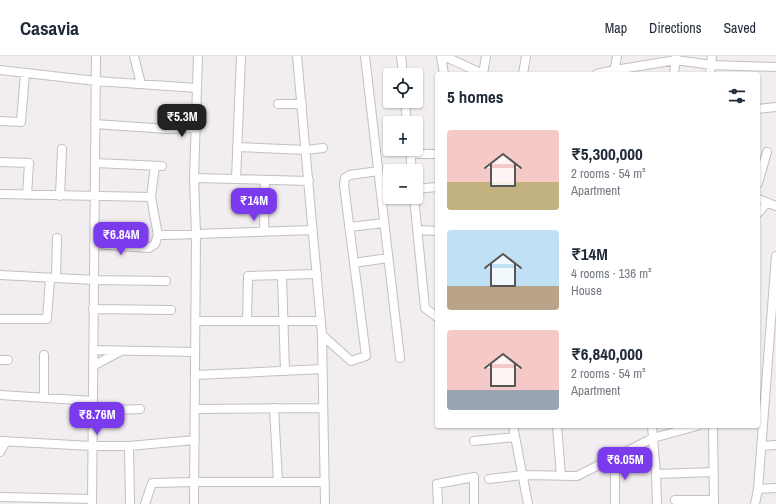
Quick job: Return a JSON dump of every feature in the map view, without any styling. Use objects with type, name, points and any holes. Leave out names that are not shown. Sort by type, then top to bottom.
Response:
[{"type":"street","points":[[0,496],[46,501],[92,502],[96,56]]},
{"type":"street","points":[[134,56],[140,84]]},
{"type":"street","points":[[194,504],[196,234],[194,178],[198,56]]},
{"type":"street","points":[[236,179],[242,56]]},
{"type":"street","points":[[297,56],[313,230],[315,276],[322,335],[325,504]]},
{"type":"street","points":[[365,56],[400,358]]},
{"type":"street","points":[[401,56],[402,68]]},
{"type":"street","points":[[441,56],[444,72]]},
{"type":"street","points":[[444,56],[479,72]]},
{"type":"street","points":[[483,72],[486,56]]},
{"type":"street","points":[[523,72],[526,56]]},
{"type":"street","points":[[617,56],[615,72],[676,58],[710,70],[776,67]]},
{"type":"street","points":[[710,70],[712,56]]},
{"type":"street","points":[[674,72],[676,58]]},
{"type":"street","points":[[0,70],[96,81],[197,88]]},
{"type":"street","points":[[0,121],[21,122],[25,73]]},
{"type":"street","points":[[278,104],[302,104]]},
{"type":"street","points":[[760,109],[776,107]]},
{"type":"street","points":[[95,124],[167,129],[195,128]]},
{"type":"street","points":[[237,147],[306,150],[323,148]]},
{"type":"street","points":[[60,196],[62,149]]},
{"type":"street","points":[[760,176],[767,152]]},
{"type":"street","points":[[423,153],[435,154]]},
{"type":"street","points":[[0,162],[29,163],[27,195]]},
{"type":"street","points":[[94,244],[149,248],[156,244],[158,234],[152,197],[159,166],[95,163]]},
{"type":"street","points":[[322,335],[351,361],[366,356],[344,185],[345,178],[350,175],[378,171]]},
{"type":"street","points":[[194,178],[308,181]]},
{"type":"street","points":[[264,232],[265,180]]},
{"type":"street","points":[[423,189],[435,187]]},
{"type":"street","points":[[0,194],[152,197]]},
{"type":"street","points":[[760,200],[776,206]]},
{"type":"street","points":[[760,210],[767,203]]},
{"type":"street","points":[[415,204],[425,308],[435,316]]},
{"type":"street","points":[[349,227],[384,223]]},
{"type":"street","points":[[158,234],[165,236],[313,230]]},
{"type":"street","points":[[418,230],[435,231]]},
{"type":"street","points":[[0,319],[47,320],[57,238]]},
{"type":"street","points":[[755,504],[762,446],[761,409],[772,353],[776,256]]},
{"type":"street","points":[[354,262],[388,258]]},
{"type":"street","points":[[0,275],[94,280],[166,281]]},
{"type":"street","points":[[282,275],[285,371]]},
{"type":"street","points":[[247,321],[248,276],[315,276]]},
{"type":"street","points":[[94,309],[171,310]]},
{"type":"street","points":[[195,322],[321,321]]},
{"type":"street","points":[[93,350],[195,352]]},
{"type":"street","points":[[93,366],[121,351]]},
{"type":"street","points":[[44,355],[44,398]]},
{"type":"street","points":[[195,375],[323,369]]},
{"type":"street","points":[[0,395],[92,401]]},
{"type":"street","points":[[274,408],[278,482]]},
{"type":"street","points":[[195,409],[324,408]]},
{"type":"street","points":[[92,411],[140,409]]},
{"type":"street","points":[[513,428],[528,504]]},
{"type":"street","points":[[557,428],[560,476]]},
{"type":"street","points":[[652,428],[657,504]]},
{"type":"street","points":[[489,479],[522,475],[578,476],[653,438],[690,428]]},
{"type":"street","points":[[676,500],[714,502],[712,428]]},
{"type":"street","points":[[474,441],[515,437]]},
{"type":"street","points":[[0,452],[3,441],[92,446],[130,446],[195,440]]},
{"type":"street","points":[[762,446],[776,445]]},
{"type":"street","points":[[130,446],[130,504]]},
{"type":"street","points":[[615,457],[615,504]]},
{"type":"street","points":[[656,474],[714,472]]},
{"type":"street","points":[[438,504],[437,484],[474,478],[474,504]]},
{"type":"street","points":[[145,504],[152,483],[325,482]]},
{"type":"street","points":[[758,489],[776,488]]}]
